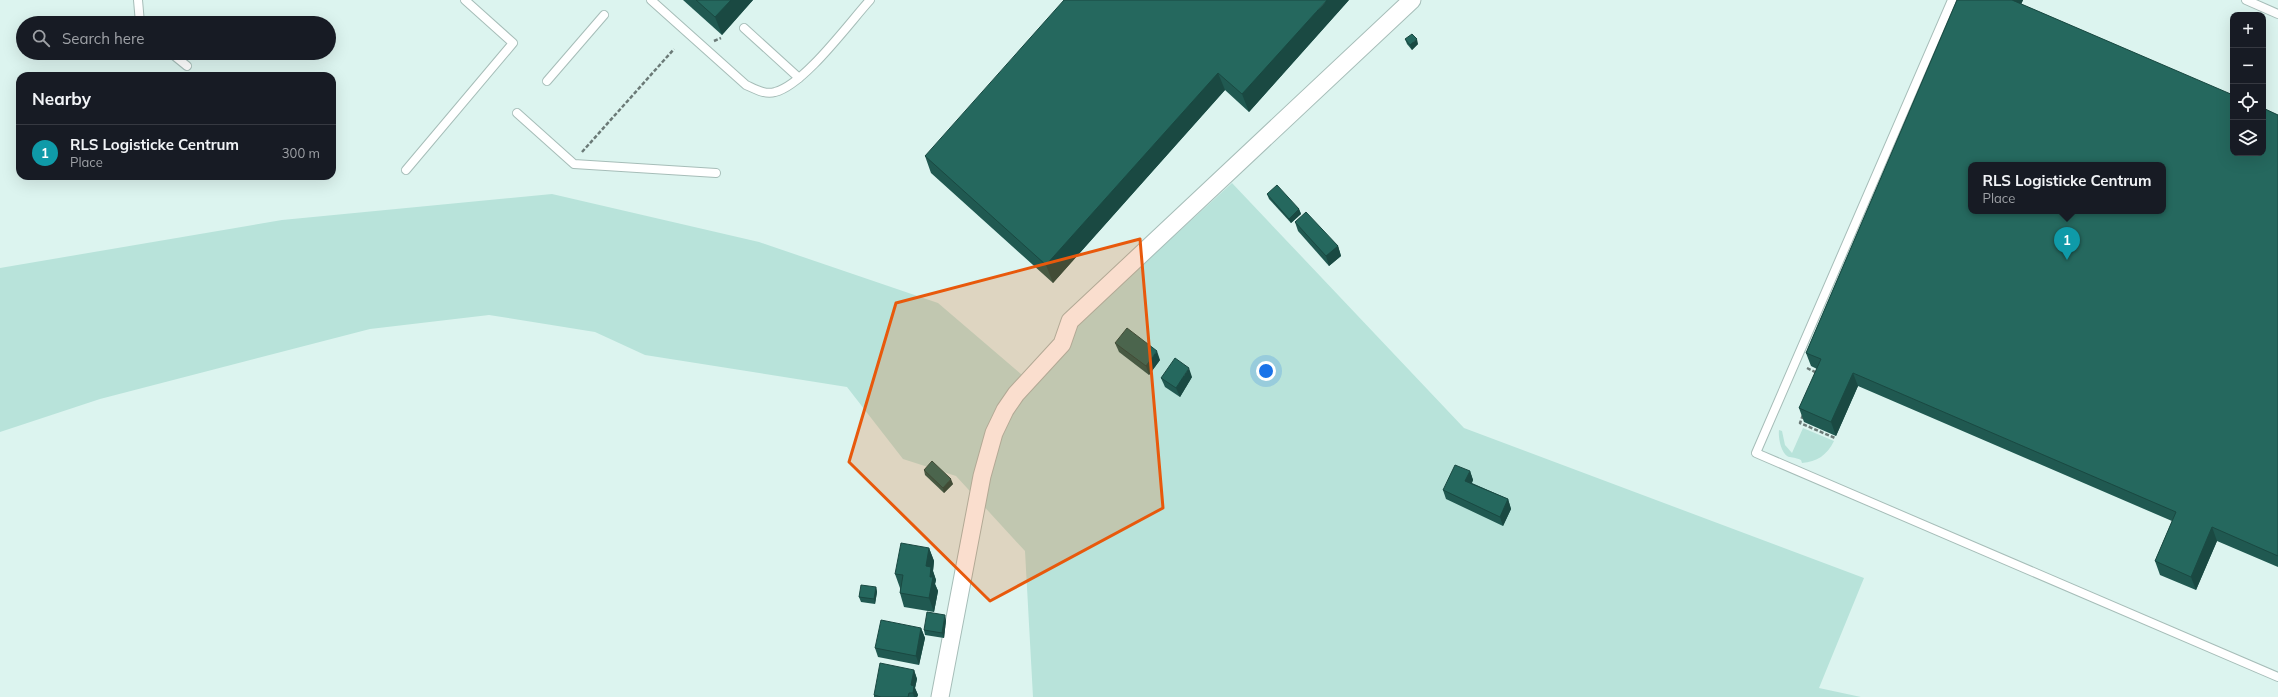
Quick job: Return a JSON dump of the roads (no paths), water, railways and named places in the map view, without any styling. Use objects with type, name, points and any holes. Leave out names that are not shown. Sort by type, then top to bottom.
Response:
[{"type":"street","points":[[940,697],[982,476],[994,433],[1005,410],[1016,394],[1062,344],[1070,321],[1412,0]]},
{"type":"lane","points":[[138,0],[139,16]]},
{"type":"lane","points":[[406,170],[512,43],[465,0]]},
{"type":"lane","points":[[651,0],[746,85],[760,91],[774,92],[787,87],[799,78],[870,0]]},
{"type":"lane","points":[[1952,0],[1756,453],[2278,677]]},
{"type":"lane","points":[[2246,0],[2278,14]]},
{"type":"lane","points":[[547,81],[604,15]]},
{"type":"lane","points":[[744,28],[799,78]]},
{"type":"lane","points":[[180,60],[187,66]]},
{"type":"lane","points":[[517,113],[574,164],[716,173]]},
{"type":"place","name":"RLS Logisticke Centrum","points":[[2067,260]]}]
